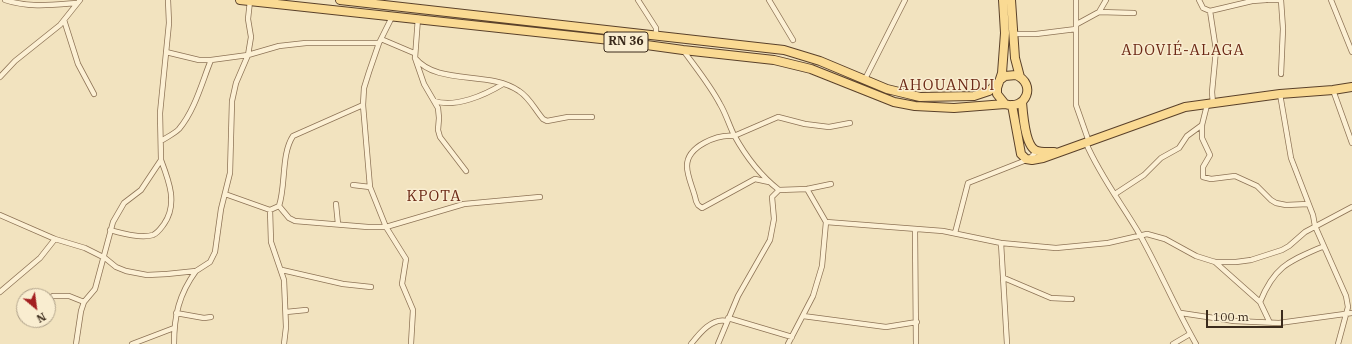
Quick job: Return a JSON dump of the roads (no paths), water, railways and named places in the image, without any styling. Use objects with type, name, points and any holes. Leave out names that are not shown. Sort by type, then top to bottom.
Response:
[{"type":"main road","name":"RN 36","points":[[240,0],[392,17],[418,18],[774,60],[795,64],[894,102],[915,106],[954,108],[1009,104]]},
{"type":"main road","name":"RN 36","points":[[340,0],[386,2],[524,22],[784,50],[805,56],[887,89],[905,94],[940,98],[981,94],[994,89],[1000,81]]},
{"type":"main road","points":[[1003,0],[1005,33],[1000,81],[997,94],[1009,104],[1021,154],[1029,159],[1043,158],[1063,152],[1174,110],[1280,94],[1352,87]]},
{"type":"main road","points":[[1011,0],[1015,58],[1020,77]]},
{"type":"main road","points":[[1000,81],[1010,74],[1020,77],[1026,82],[1028,89],[1022,102],[1028,140],[1034,149],[1063,152]]},
{"type":"main road","points":[[1009,104],[1022,102]]},
{"type":"street","points":[[5,0],[32,6],[78,1]]},
{"type":"street","points":[[110,230],[120,233],[152,236],[157,233],[163,225],[172,208],[172,198],[161,160],[160,112],[169,23],[168,0]]},
{"type":"street","points":[[638,0],[656,28],[656,36]]},
{"type":"street","points":[[769,0],[793,40]]},
{"type":"street","points":[[865,80],[905,0]]},
{"type":"street","points":[[1076,0],[1076,105],[1087,142],[1094,162],[1140,235],[1163,276],[1196,344]]},
{"type":"street","points":[[1014,34],[1036,34],[1077,27],[1099,12],[1106,0]]},
{"type":"street","points":[[1199,0],[1202,8],[1210,11],[1252,1],[1281,0],[1283,29],[1281,74]]},
{"type":"street","points":[[1331,0],[1352,52]]},
{"type":"street","points":[[0,77],[15,61],[40,42],[64,20],[78,1]]},
{"type":"street","points":[[174,344],[176,313],[187,283],[196,271],[210,262],[215,252],[221,209],[230,173],[232,101],[236,83],[248,55],[251,37],[248,19],[250,1]]},
{"type":"street","points":[[1210,11],[1216,50],[1210,104],[1202,125],[1202,138],[1210,155],[1203,167],[1203,177],[1211,179],[1235,176],[1257,186],[1276,203],[1286,205],[1308,204]]},
{"type":"street","points":[[1099,12],[1134,13]]},
{"type":"street","points":[[392,17],[380,41],[364,88],[363,105],[370,187],[386,227],[406,259],[402,284],[413,310],[411,344]]},
{"type":"street","points":[[418,18],[414,56],[422,79],[439,114],[438,130],[440,137],[466,171]]},
{"type":"street","points":[[64,20],[78,64],[94,94]]},
{"type":"street","points":[[166,52],[199,60],[211,60],[248,55],[279,46],[306,43],[380,41],[414,56],[420,65],[431,71],[478,78],[511,86],[526,96],[543,119],[547,121],[568,117],[592,117]]},
{"type":"street","points":[[683,50],[716,96],[734,136],[768,182],[779,190],[807,189],[831,184]]},
{"type":"street","points":[[161,141],[178,130],[192,108],[211,60]]},
{"type":"street","points":[[434,101],[445,104],[471,98],[483,95],[503,84]]},
{"type":"street","points":[[1333,90],[1352,143]]},
{"type":"street","points":[[1280,94],[1291,158],[1313,215],[1315,226],[1346,296],[1346,312],[1338,344]]},
{"type":"street","points":[[225,194],[270,210],[279,206],[282,197],[288,149],[293,136],[363,105]]},
{"type":"street","points":[[768,182],[755,179],[704,207],[698,205],[687,170],[687,160],[695,150],[708,141],[728,135],[734,136],[778,117],[805,124],[829,127],[850,123]]},
{"type":"street","points":[[1115,194],[1144,175],[1161,158],[1179,148],[1187,136],[1202,125]]},
{"type":"street","points":[[955,233],[968,183],[1029,159],[1037,150]]},
{"type":"street","points":[[76,344],[84,302],[95,289],[105,258],[110,230],[124,203],[141,190],[161,160]]},
{"type":"street","points":[[353,185],[370,187]]},
{"type":"street","points":[[788,344],[813,296],[820,275],[826,222],[807,189]]},
{"type":"street","points":[[718,344],[727,320],[770,240],[774,219],[772,196],[779,190]]},
{"type":"street","points":[[279,206],[289,218],[295,221],[386,227],[464,204],[540,197]]},
{"type":"street","points":[[336,204],[338,224]]},
{"type":"street","points":[[826,222],[955,233],[1001,243],[1056,248],[1108,243],[1140,235],[1155,235],[1196,256],[1215,262],[1236,262],[1270,254],[1289,246],[1305,232],[1352,207]]},
{"type":"street","points":[[270,210],[271,242],[282,270],[284,280],[286,312],[284,344]]},
{"type":"street","points":[[0,215],[55,239],[85,248],[105,258],[116,267],[140,274],[156,275],[196,271]]},
{"type":"street","points":[[914,230],[917,322],[916,344]]},
{"type":"street","points":[[0,292],[40,258],[55,239]]},
{"type":"street","points":[[1001,243],[1007,344]]},
{"type":"street","points":[[1260,302],[1271,278],[1280,268],[1291,261],[1324,246]]},
{"type":"street","points":[[1215,262],[1260,302],[1270,323]]},
{"type":"street","points":[[282,270],[349,285],[371,287]]},
{"type":"street","points":[[1004,278],[1050,298],[1072,300]]},
{"type":"street","points":[[56,296],[68,296],[84,302]]},
{"type":"street","points":[[286,312],[306,310]]},
{"type":"street","points":[[1181,313],[1234,321],[1270,323],[1323,318],[1346,312],[1352,313]]},
{"type":"street","points":[[176,313],[204,318],[211,317]]},
{"type":"street","points":[[803,316],[886,327],[917,322]]},
{"type":"street","points":[[691,344],[699,333],[720,320],[727,320],[792,337]]},
{"type":"street","points":[[132,344],[174,328]]},
{"type":"street","points":[[1174,344],[1190,334]]},
{"type":"district","name":"ADOVIÉ-ALAGA","points":[[1183,51]]},
{"type":"district","name":"AHOUANDJI","points":[[947,86]]},
{"type":"district","name":"KPOTA","points":[[434,197]]}]
